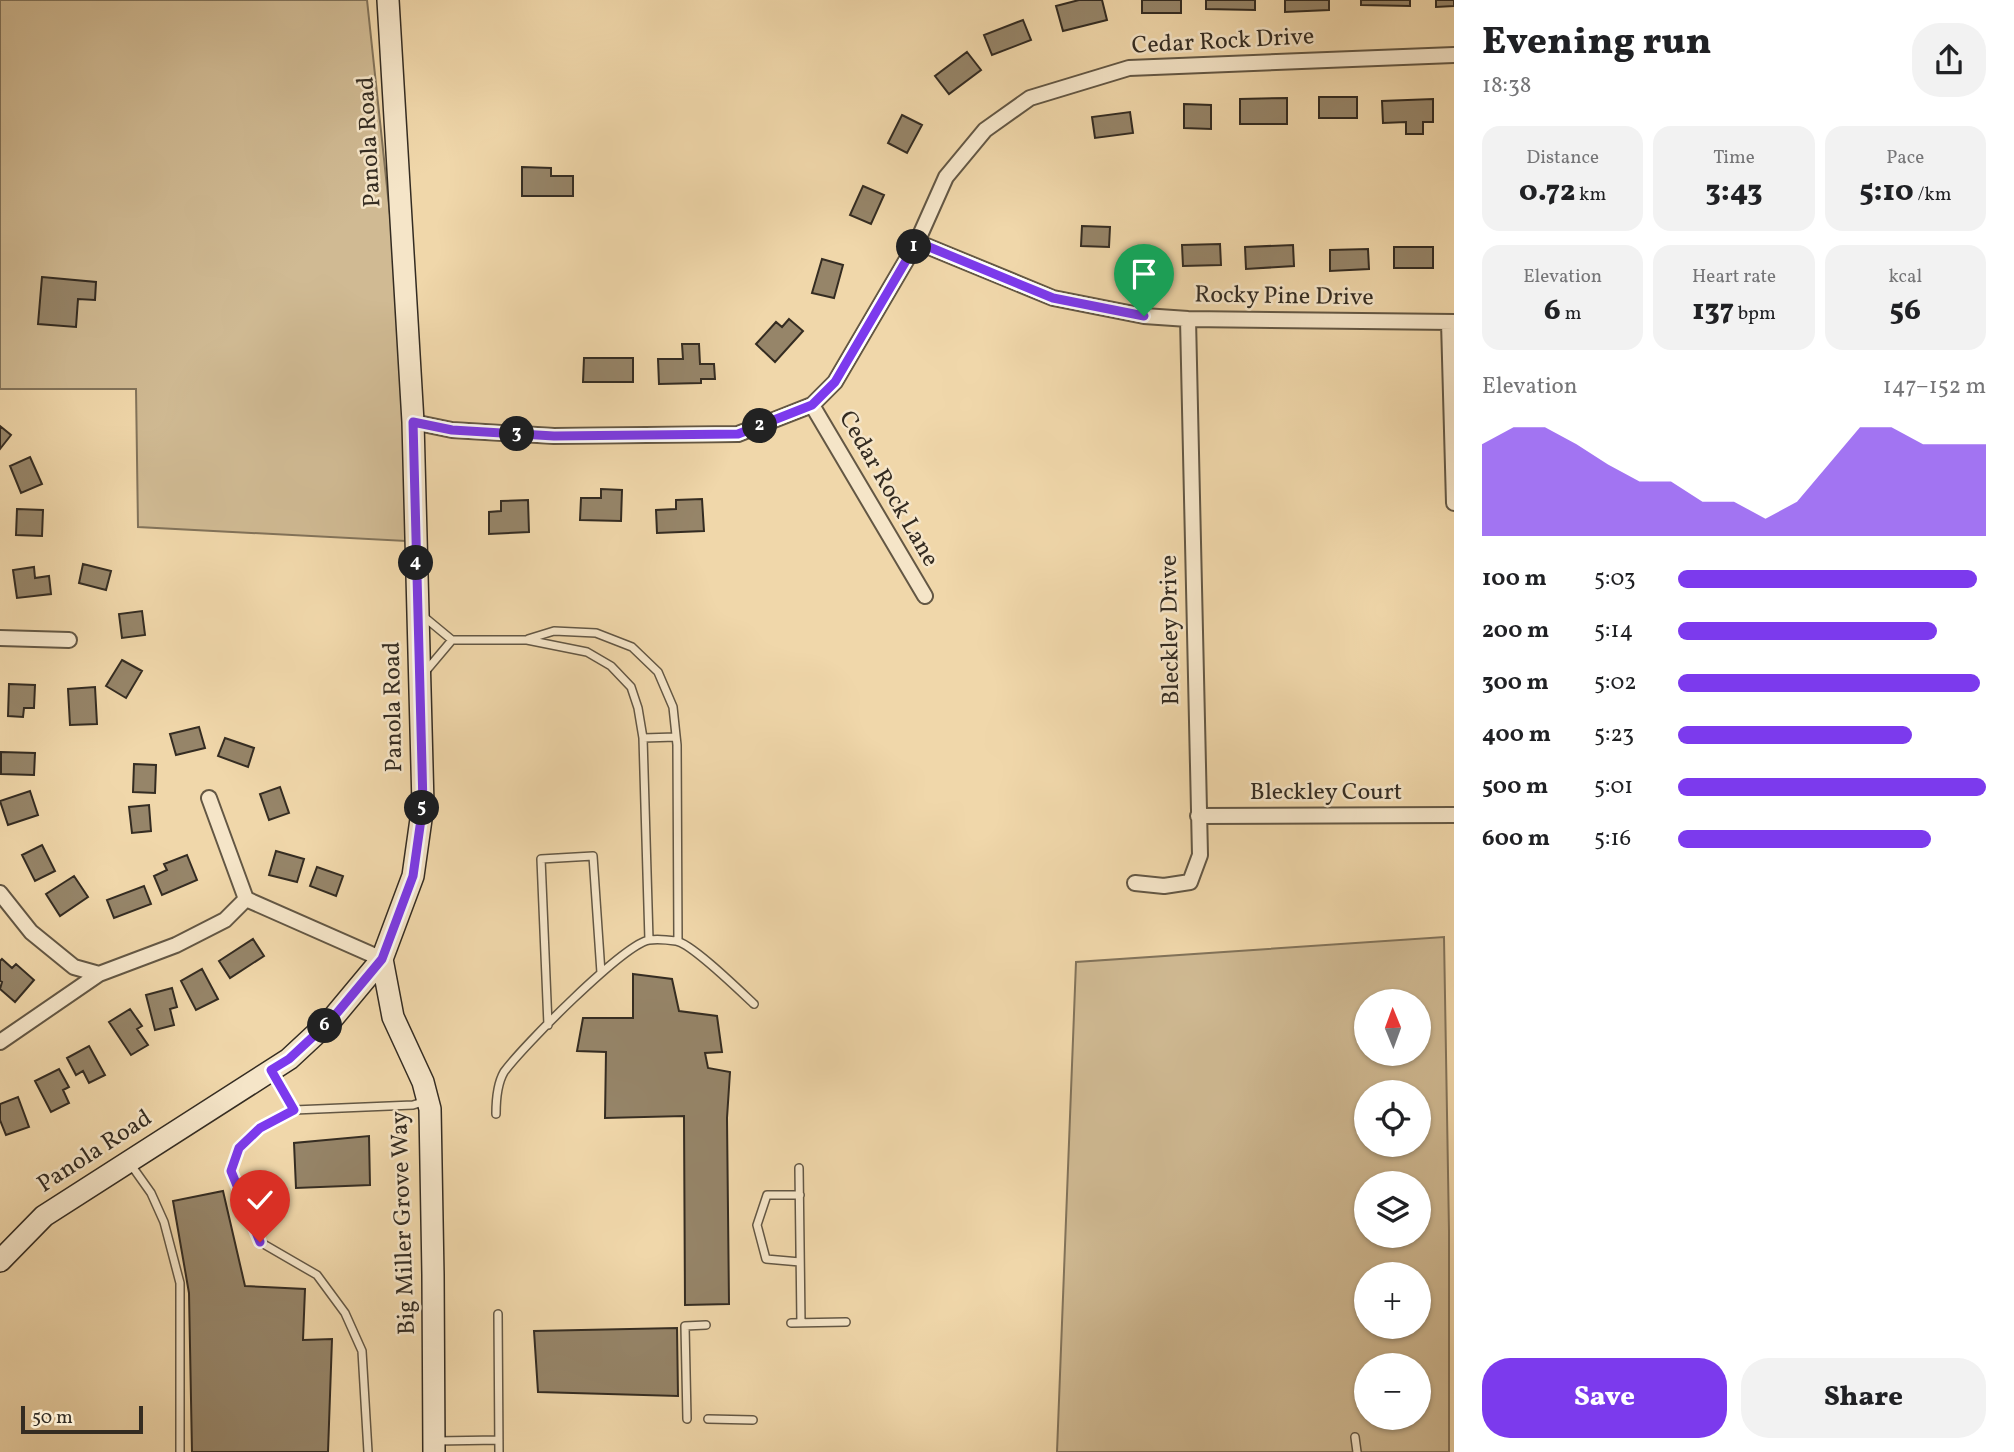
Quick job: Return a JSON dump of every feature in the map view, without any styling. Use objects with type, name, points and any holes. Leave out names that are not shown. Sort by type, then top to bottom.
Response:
[{"type":"main road","name":"Panola Road","points":[[0,1261],[44,1216],[289,1059],[332,1019],[382,959],[413,876],[423,805],[413,422],[388,0]]},
{"type":"main road","name":"Big Miller Grove Way","points":[[382,959],[393,1017],[423,1082],[430,1109],[434,1446]]},
{"type":"main road","points":[[351,997],[369,999],[393,1017]]},
{"type":"street","name":"Cedar Rock Drive","points":[[413,422],[452,430],[554,436],[738,434],[812,405],[835,382],[917,242],[946,177],[985,130],[1030,98],[1129,68],[1454,55]]},
{"type":"street","name":"Rocky Pine Drive","points":[[917,242],[1053,298],[1144,316],[1188,319],[1452,322]]},
{"type":"street","name":"Bleckley Drive","points":[[1135,883],[1164,886],[1190,882],[1200,855],[1188,319]]},
{"type":"street","points":[[1452,322],[1454,503]]},
{"type":"street","name":"Cedar Rock Lane","points":[[812,405],[925,596]]},
{"type":"street","points":[[0,638],[69,640]]},
{"type":"street","points":[[209,798],[246,899],[382,959]]},
{"type":"street","name":"Bleckley Court","points":[[1198,816],[1454,815]]},
{"type":"street","points":[[0,893],[31,932],[74,967],[99,974]]},
{"type":"street","points":[[0,1042],[99,974],[176,945],[225,920],[246,899]]},
{"type":"lane","points":[[418,612],[452,640],[527,640],[587,652],[611,666],[631,687],[643,738],[649,940]]},
{"type":"lane","points":[[527,640],[554,631],[596,633],[632,647],[657,672],[673,707],[676,737],[678,941]]},
{"type":"lane","points":[[419,678],[452,640]]},
{"type":"lane","points":[[643,738],[676,737]]},
{"type":"lane","points":[[548,1025],[541,859],[593,856],[601,973]]},
{"type":"lane","points":[[496,1114],[496,1098],[503,1074],[529,1043],[606,967],[649,940],[678,941],[702,957],[754,1004]]},
{"type":"lane","points":[[271,1070],[294,1110]]},
{"type":"lane","points":[[368,1452],[362,1351],[345,1313],[317,1275],[260,1242],[231,1171],[239,1148],[260,1128],[294,1110],[414,1105],[428,1101]]},
{"type":"lane","points":[[129,1162],[151,1193],[164,1222],[180,1283],[180,1452]]},
{"type":"lane","points":[[799,1168],[801,1323]]},
{"type":"lane","points":[[800,1195],[768,1195],[757,1225],[766,1259],[800,1262]]},
{"type":"lane","points":[[498,1314],[499,1452]]},
{"type":"lane","points":[[791,1323],[846,1322]]},
{"type":"lane","points":[[687,1419],[685,1326],[706,1325]]},
{"type":"lane","points":[[708,1419],[753,1420]]},
{"type":"lane","points":[[1355,1437],[1357,1452]]},
{"type":"lane","points":[[434,1446],[499,1440]]},
{"type":"shaded area","points":[[0,0],[367,0],[413,430],[406,541],[138,527],[136,389],[0,389]]},
{"type":"shaded area","points":[[1444,937],[1449,1231],[1449,1452],[1057,1452],[1076,962]]},
{"type":"building","points":[[1079,0],[1102,0],[1107,20],[1063,31],[1056,6]]},
{"type":"building","points":[[1142,0],[1181,0],[1181,13],[1142,13]]},
{"type":"building","points":[[1206,0],[1255,0],[1255,10],[1206,9]]},
{"type":"building","points":[[1285,0],[1329,0],[1329,10],[1285,12]]},
{"type":"building","points":[[1361,0],[1410,0],[1410,6],[1361,5]]},
{"type":"building","points":[[1436,0],[1454,0],[1454,6],[1436,7]]},
{"type":"building","points":[[1023,20],[1031,40],[992,55],[984,35]]},
{"type":"building","points":[[967,52],[981,70],[949,94],[935,76]]},
{"type":"building","points":[[1319,97],[1357,97],[1357,118],[1319,118]]},
{"type":"building","points":[[1287,98],[1287,124],[1240,124],[1240,99]]},
{"type":"building","points":[[1433,99],[1433,122],[1423,122],[1423,134],[1406,134],[1406,122],[1383,123],[1382,101]]},
{"type":"building","points":[[1184,104],[1211,105],[1211,129],[1184,128]]},
{"type":"building","points":[[1130,112],[1133,133],[1095,138],[1092,117]]},
{"type":"building","points":[[902,115],[922,125],[907,153],[888,143]]},
{"type":"building","points":[[522,167],[551,168],[551,176],[573,176],[573,196],[522,196]]},
{"type":"building","points":[[863,186],[884,195],[871,224],[850,215]]},
{"type":"building","points":[[1082,226],[1110,227],[1109,247],[1081,246]]},
{"type":"building","points":[[1220,244],[1221,265],[1183,266],[1182,245]]},
{"type":"building","points":[[1293,245],[1294,266],[1246,269],[1245,247]]},
{"type":"building","points":[[1394,247],[1433,247],[1433,268],[1394,268]]},
{"type":"building","points":[[1368,249],[1369,269],[1330,271],[1330,250]]},
{"type":"building","points":[[822,259],[843,265],[834,298],[812,293]]},
{"type":"building","points":[[42,277],[96,282],[95,300],[78,299],[76,327],[38,324]]},
{"type":"building","points":[[789,319],[803,331],[775,362],[756,344],[776,322],[782,327]]},
{"type":"building","points":[[682,344],[699,344],[700,364],[714,364],[715,379],[701,379],[701,383],[659,384],[658,359],[683,359]]},
{"type":"building","points":[[584,358],[633,358],[633,382],[583,382]]},
{"type":"building","points":[[0,426],[11,435],[0,449]]},
{"type":"building","points":[[30,457],[42,484],[21,493],[10,466]]},
{"type":"building","points":[[601,489],[622,490],[621,521],[580,520],[581,498],[601,498]]},
{"type":"building","points":[[702,499],[704,531],[657,533],[656,510],[676,509],[676,500]]},
{"type":"building","points":[[528,500],[529,532],[489,534],[489,512],[501,511],[501,501]]},
{"type":"building","points":[[17,509],[43,510],[42,536],[16,535]]},
{"type":"building","points":[[83,564],[111,571],[106,590],[79,583]]},
{"type":"building","points":[[34,567],[35,578],[49,576],[51,594],[17,598],[13,570]]},
{"type":"building","points":[[142,611],[145,635],[122,638],[119,614]]},
{"type":"building","points":[[122,660],[142,671],[126,698],[106,686]]},
{"type":"building","points":[[9,684],[35,685],[34,708],[24,708],[23,717],[8,716]]},
{"type":"building","points":[[95,687],[97,724],[70,725],[68,689]]},
{"type":"building","points":[[199,727],[205,748],[176,755],[170,734]]},
{"type":"building","points":[[225,738],[254,748],[248,767],[218,756]]},
{"type":"building","points":[[1,752],[35,753],[34,775],[1,774]]},
{"type":"building","points":[[134,764],[156,765],[155,793],[133,792]]},
{"type":"building","points":[[280,787],[289,813],[269,820],[260,794]]},
{"type":"building","points":[[30,791],[38,815],[8,825],[0,801]]},
{"type":"building","points":[[149,805],[151,831],[132,833],[129,807]]},
{"type":"building","points":[[42,845],[55,871],[35,881],[22,855]]},
{"type":"building","points":[[276,851],[304,859],[297,882],[269,875]]},
{"type":"building","points":[[187,855],[197,880],[162,895],[154,876],[167,870],[164,864]]},
{"type":"building","points":[[317,867],[343,876],[336,896],[310,886]]},
{"type":"building","points":[[74,876],[88,897],[60,916],[46,894]]},
{"type":"building","points":[[144,886],[151,904],[114,918],[107,900]]},
{"type":"building","points":[[253,939],[264,956],[230,978],[219,961]]},
{"type":"building","points":[[2,959],[12,968],[16,964],[34,980],[15,1002],[0,989]]},
{"type":"building","points":[[202,969],[218,999],[196,1010],[181,981]]},
{"type":"building","points":[[633,974],[672,979],[679,1011],[717,1016],[722,1052],[705,1053],[708,1068],[730,1072],[727,1118],[729,1304],[685,1305],[684,1116],[605,1118],[606,1052],[577,1051],[583,1018],[633,1018]]},
{"type":"building","points":[[172,988],[177,1007],[170,1009],[174,1025],[155,1030],[146,995]]},
{"type":"building","points":[[130,1009],[142,1026],[137,1029],[148,1045],[131,1055],[109,1022]]},
{"type":"building","points":[[89,1046],[105,1075],[89,1083],[83,1071],[76,1075],[67,1058]]},
{"type":"building","points":[[59,1069],[69,1087],[63,1090],[69,1103],[51,1112],[35,1081]]},
{"type":"building","points":[[18,1097],[29,1127],[6,1135],[0,1120],[0,1104]]},
{"type":"building","points":[[369,1136],[370,1185],[296,1188],[294,1143]]},
{"type":"building","points":[[223,1191],[245,1286],[305,1289],[303,1340],[332,1339],[328,1452],[192,1452],[189,1293],[173,1201]]},
{"type":"building","points":[[677,1328],[678,1396],[538,1392],[534,1331]]},
{"type":"route","points":[[260,1242],[231,1171],[239,1148],[260,1128],[294,1110],[271,1070],[289,1059],[332,1019],[382,959],[413,876],[423,805],[413,422],[452,430],[554,436],[738,434],[812,405],[835,382],[917,242],[1053,298],[1144,316]]}]
